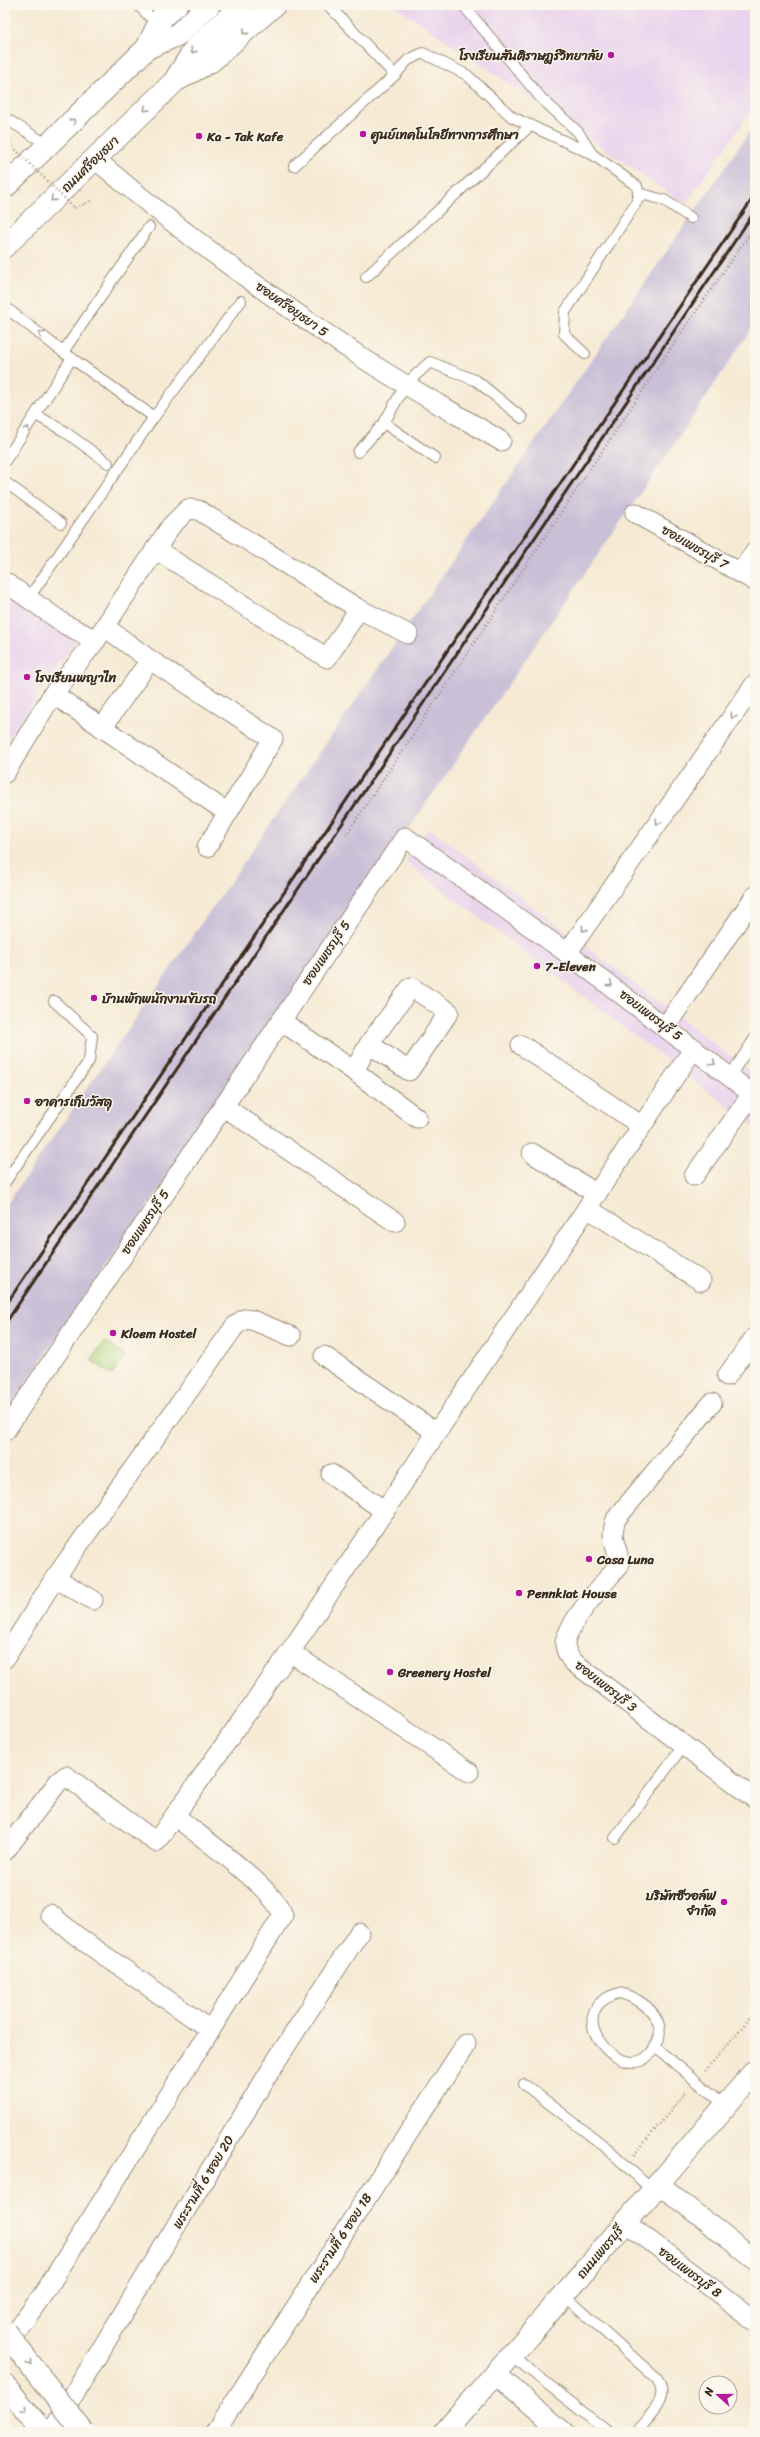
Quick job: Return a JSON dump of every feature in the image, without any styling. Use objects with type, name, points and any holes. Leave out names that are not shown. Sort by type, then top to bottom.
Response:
[{"type":"main road","points":[[5,187],[147,48],[162,17],[176,5]]},
{"type":"main road","points":[[147,48],[177,35],[209,5]]},
{"type":"main road","name":"ถนนศรีอยุธยา","points":[[5,246],[174,82],[196,47],[242,5]]},
{"type":"main road","name":"ถนนศรีอยุธยา","points":[[174,82],[211,61],[274,5]]},
{"type":"main road","name":"ถนนเพชรบุรี","points":[[444,2432],[564,2295],[654,2187],[755,2071]]},
{"type":"main road","points":[[5,2332],[83,2432]]},
{"type":"main road","points":[[5,2386],[44,2432]]},
{"type":"street","name":"ซอยศรีอยุธยา 5","points":[[95,159],[160,213],[250,280],[362,357],[501,441]]},
{"type":"street","points":[[5,773],[53,694],[100,634],[154,549],[171,526],[188,509],[198,510],[359,609],[408,634]]},
{"type":"street","name":"ซอยเพชรบุรี 7","points":[[635,513],[748,577]]},
{"type":"street","points":[[154,549],[327,658],[359,609]]},
{"type":"street","points":[[748,577],[755,552]]},
{"type":"street","points":[[5,582],[66,625],[100,634],[150,660],[273,739],[207,847]]},
{"type":"street","points":[[102,728],[150,660]]},
{"type":"street","points":[[567,952],[755,684]]},
{"type":"street","points":[[53,694],[228,812]]},
{"type":"street","name":"ซอยเพชรบุรี 5","points":[[5,1431],[405,837],[567,952],[666,1026],[754,1095]]},
{"type":"street","points":[[666,1026],[755,896]]},
{"type":"street","points":[[281,1021],[354,1071],[417,1118]]},
{"type":"street","points":[[354,1071],[369,1044]]},
{"type":"street","points":[[521,1045],[642,1126]]},
{"type":"street","points":[[5,1851],[59,1781],[66,1776],[156,1842],[290,1652],[694,1048]]},
{"type":"street","points":[[694,1176],[754,1095]]},
{"type":"street","points":[[223,1106],[395,1222]]},
{"type":"street","points":[[532,1153],[592,1201],[701,1281]]},
{"type":"street","points":[[5,1658],[55,1578],[235,1326],[244,1319],[252,1320],[291,1336]]},
{"type":"street","points":[[727,1376],[755,1337]]},
{"type":"street","points":[[324,1356],[437,1433]]},
{"type":"street","name":"ซอยเพชรบุรี 3","points":[[712,1403],[616,1519],[612,1532],[619,1554],[619,1564],[573,1623],[565,1644],[566,1651],[572,1661],[755,1799]]},
{"type":"street","points":[[332,1474],[385,1511]]},
{"type":"street","points":[[55,1578],[93,1600]]},
{"type":"street","points":[[290,1652],[469,1772]]},
{"type":"street","points":[[5,2348],[48,2287],[209,2029],[283,1915],[273,1898],[260,1885],[175,1816]]},
{"type":"street","points":[[50,1914],[209,2029]]},
{"type":"street","name":"พระรามที่ 6 ซอย 20","points":[[50,2432],[278,2058],[359,1933]]},
{"type":"street","name":"พระรามที่ 6 ซอย 18","points":[[215,2432],[466,2044]]},
{"type":"street","points":[[654,2187],[755,2260]]},
{"type":"street","name":"ซอยเพชรบุรี 8","points":[[625,2222],[755,2321]]},
{"type":"street","points":[[495,2373],[564,2432]]},
{"type":"lane","points":[[138,5],[158,25]]},
{"type":"lane","points":[[328,5],[396,75]]},
{"type":"lane","points":[[463,5],[541,98],[578,132],[592,154]]},
{"type":"lane","points":[[294,166],[396,75],[408,60],[423,53],[467,75],[512,117],[592,154],[637,186],[639,198],[566,312],[564,334],[585,354]]},
{"type":"lane","points":[[5,118],[48,144]]},
{"type":"lane","points":[[366,277],[531,125]]},
{"type":"lane","points":[[638,193],[664,200],[691,218]]},
{"type":"lane","points":[[63,352],[149,227]]},
{"type":"lane","points":[[28,599],[154,417],[241,301]]},
{"type":"lane","points":[[6,309],[154,417]]},
{"type":"lane","points":[[5,461],[72,358]]},
{"type":"lane","points":[[358,452],[384,423],[406,384],[430,362],[478,381],[522,418]]},
{"type":"lane","points":[[36,414],[64,431],[108,463]]},
{"type":"lane","points":[[384,423],[435,458]]},
{"type":"lane","points":[[5,482],[61,523]]},
{"type":"lane","points":[[5,1182],[90,1061],[92,1036],[54,1001]]},
{"type":"lane","points":[[730,1076],[755,1038]]},
{"type":"lane","points":[[616,1838],[684,1745]]},
{"type":"lane","points":[[620,1992],[633,1996],[647,2006],[657,2019],[660,2037],[655,2047],[647,2056],[637,2061],[626,2060],[609,2052],[593,2032],[592,2020],[597,2008],[610,1995],[620,1992]]},
{"type":"lane","points":[[655,2047],[725,2105]]},
{"type":"lane","points":[[524,2084],[654,2187]]},
{"type":"lane","points":[[564,2295],[662,2385],[664,2391],[662,2400],[636,2432]]},
{"type":"lane","points":[[511,2356],[608,2432]]},
{"type":"path","points":[[10,144],[75,208],[91,201]]},
{"type":"path","points":[[346,835],[671,348],[755,226]]},
{"type":"shaded area","name":"โรงเรียนสันติราษฎร์วิทยาลัย","points":[[394,5],[755,5],[755,106],[685,204]]},
{"type":"shaded area","points":[[755,124],[755,323],[684,430],[5,1413],[5,1207]]},
{"type":"shaded area","points":[[5,590],[76,640],[5,744]]},
{"type":"shaded area","points":[[429,828],[755,1075],[755,1127],[405,861]]},
{"type":"green space","points":[[104,1341],[125,1356],[112,1375],[91,1360]]},
{"type":"railway","points":[[5,1306],[755,195]]},
{"type":"railway","points":[[5,1324],[755,211]]},
{"type":"place","name":"โรงเรียนสันติราษฎร์วิทยาลัย","points":[[611,55]]},
{"type":"place","name":"ศูนย์เทคโนโลยีทางการศึกษา","points":[[363,134]]},
{"type":"place","name":"Ka - Tak Kafe","points":[[199,136]]},
{"type":"place","name":"โรงเรียนพญาไท","points":[[27,677]]},
{"type":"place","name":"7-Eleven","points":[[537,966]]},
{"type":"place","name":"บ้านพักพนักงานขับรถ","points":[[94,998]]},
{"type":"place","name":"อาคารเก็บวัสดุ","points":[[27,1101]]},
{"type":"place","name":"Kloem Hostel","points":[[113,1333]]},
{"type":"place","name":"Casa Luna","points":[[589,1559]]},
{"type":"place","name":"Pennkiat House","points":[[519,1593]]},
{"type":"place","name":"Greenery Hostel","points":[[390,1672]]},
{"type":"place","name":"บริษัทซีวอล์ฟ จำกัด","points":[[724,1902]]}]
